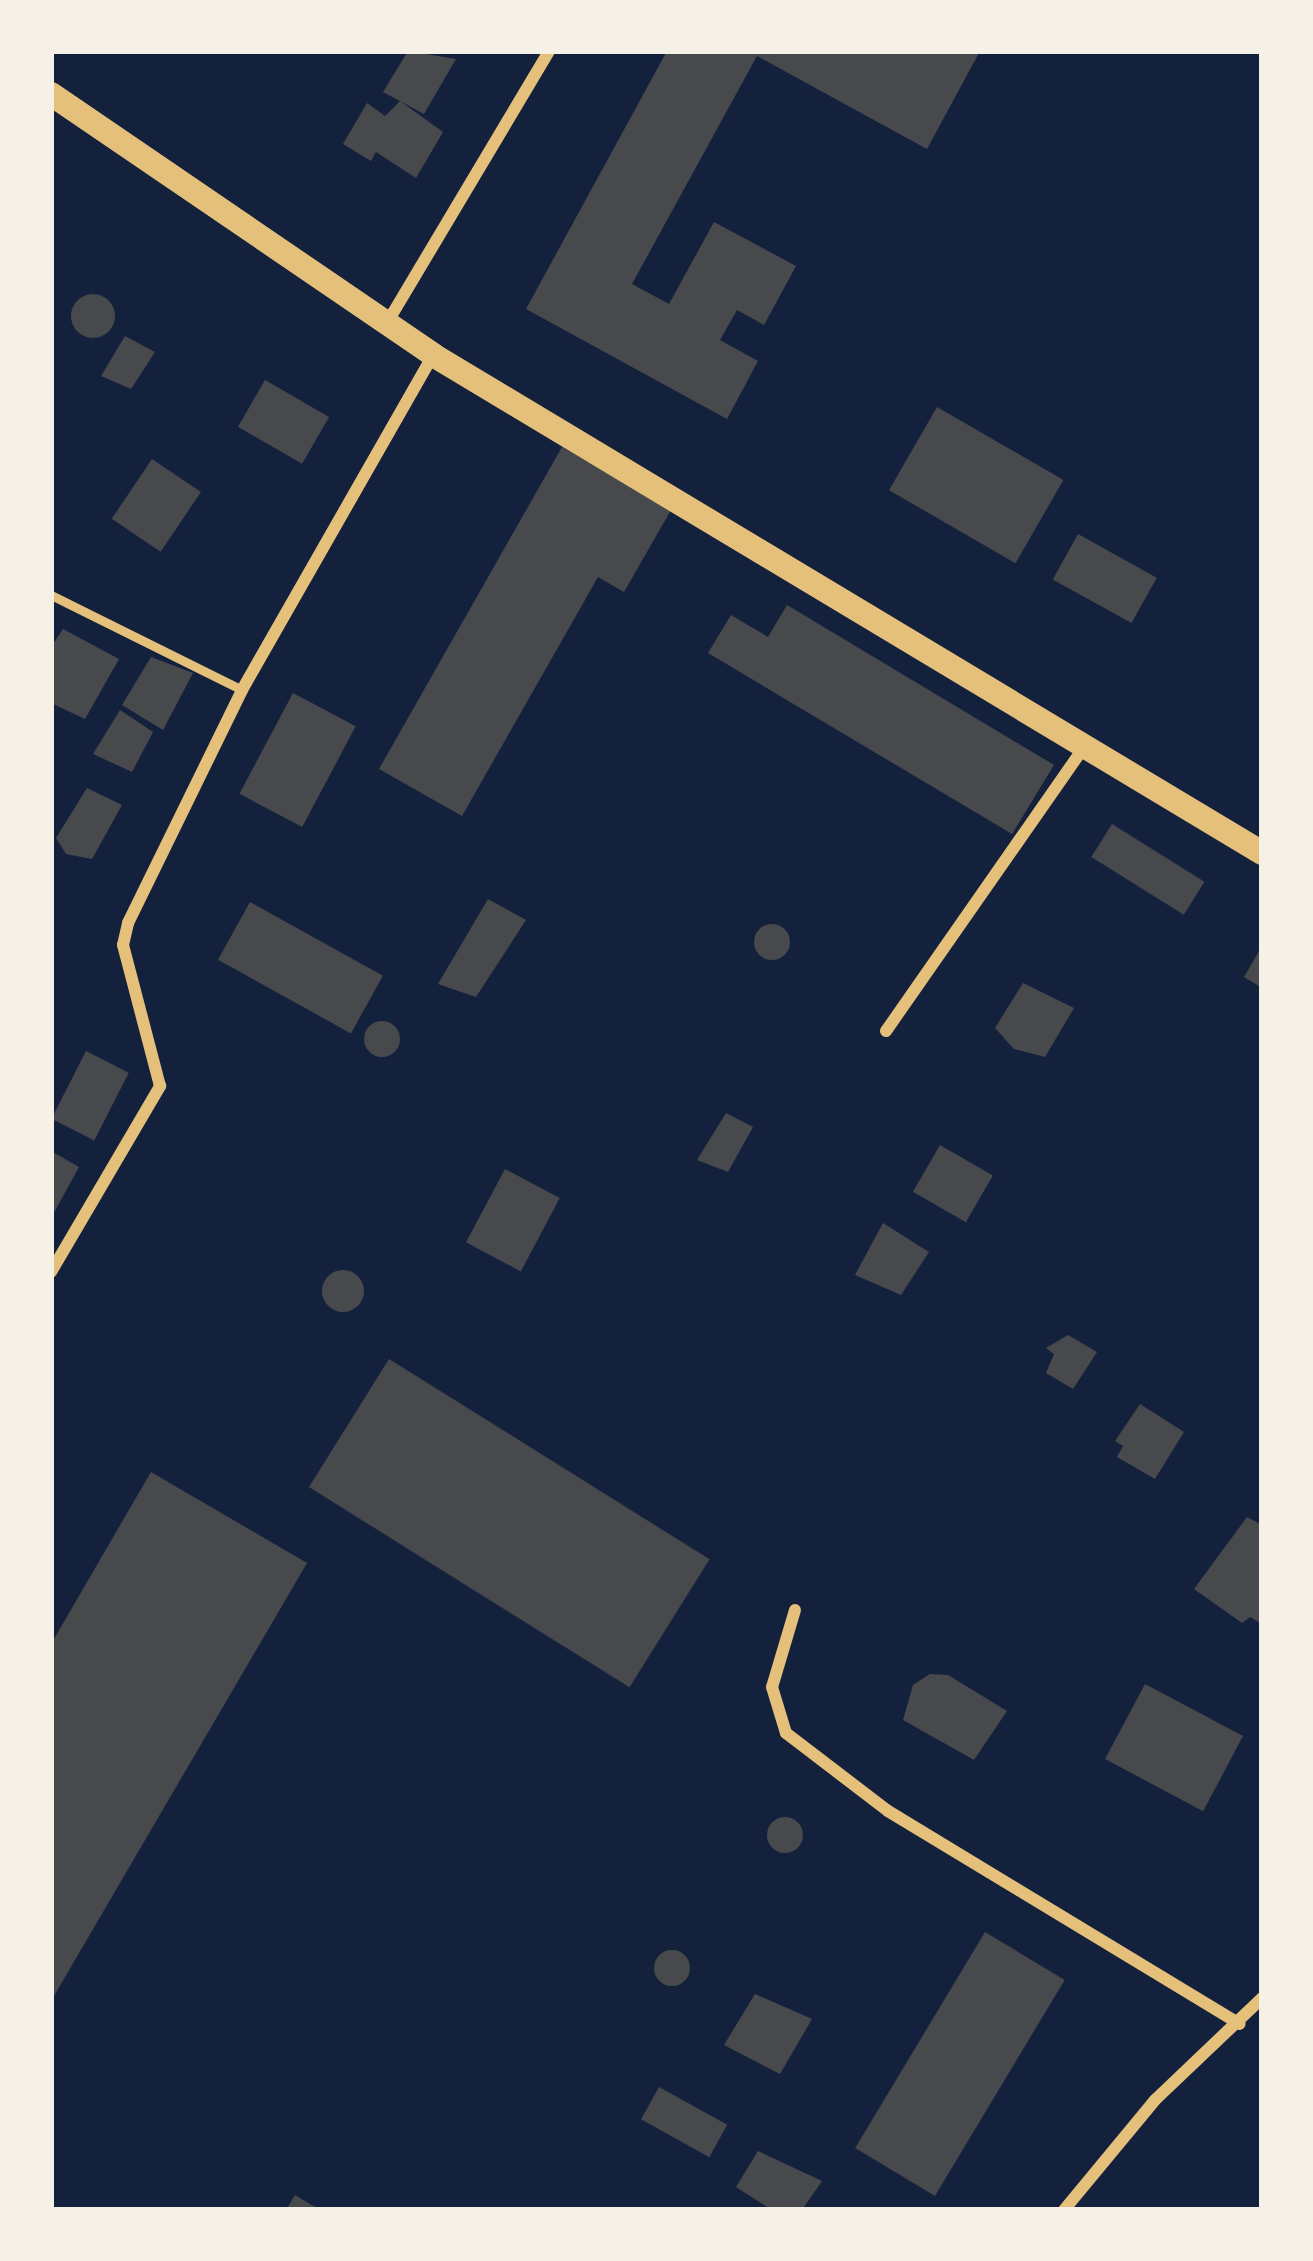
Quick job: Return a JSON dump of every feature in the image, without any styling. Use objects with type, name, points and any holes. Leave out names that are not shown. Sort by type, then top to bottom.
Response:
[{"type":"main road","points":[[51,94],[433,355],[1262,853]]},
{"type":"street","points":[[387,325],[550,51]]},
{"type":"street","points":[[51,1272],[160,1086],[124,945],[128,923],[242,690],[433,355]]},
{"type":"street","points":[[886,1031],[1084,747]]},
{"type":"street","points":[[795,1610],[772,1687],[786,1733],[888,1810],[1240,2024]]},
{"type":"street","points":[[1064,2210],[1155,2100],[1240,2024],[1262,1998]]},
{"type":"lane","points":[[51,595],[242,690]]},
{"type":"building","points":[[408,51],[456,59],[424,114],[383,92]]},
{"type":"building","points":[[667,51],[980,51],[927,149],[757,56],[632,284],[669,304],[714,222],[796,266],[764,325],[737,310],[720,340],[758,361],[727,419],[526,309]]},
{"type":"building","points":[[400,101],[443,132],[416,178],[376,152],[371,161],[343,144],[367,103],[385,116]]},
{"type":"building","points":[[93,294],[108,301],[115,316],[108,331],[93,338],[78,331],[71,316],[78,301]]},
{"type":"building","points":[[125,336],[155,352],[131,389],[101,376]]},
{"type":"building","points":[[265,380],[329,417],[302,464],[238,427]]},
{"type":"building","points":[[937,407],[1063,480],[1015,563],[889,490]]},
{"type":"building","points":[[562,447],[671,510],[624,592],[598,577],[462,816],[379,769]]},
{"type":"building","points":[[152,459],[201,492],[161,552],[112,519]]},
{"type":"building","points":[[1078,534],[1157,578],[1132,623],[1053,579]]},
{"type":"building","points":[[787,605],[1054,765],[1012,834],[708,653],[731,615],[768,637]]},
{"type":"building","points":[[63,629],[119,659],[85,719],[51,703],[51,647]]},
{"type":"building","points":[[151,657],[193,673],[163,730],[122,705]]},
{"type":"building","points":[[293,693],[356,726],[302,827],[239,794]]},
{"type":"building","points":[[120,710],[153,732],[132,772],[93,754]]},
{"type":"building","points":[[87,788],[122,805],[92,859],[66,854],[56,838]]},
{"type":"building","points":[[1112,824],[1204,882],[1184,915],[1091,857]]},
{"type":"building","points":[[488,899],[526,920],[476,997],[438,984]]},
{"type":"building","points":[[250,902],[383,976],[351,1033],[218,960]]},
{"type":"building","points":[[772,924],[784,930],[790,942],[784,954],[772,960],[760,954],[754,942],[760,930]]},
{"type":"building","points":[[1262,946],[1262,988],[1244,977]]},
{"type":"building","points":[[1023,983],[1074,1008],[1045,1057],[1014,1049],[995,1028]]},
{"type":"building","points":[[382,1021],[395,1026],[400,1039],[395,1052],[382,1057],[369,1052],[364,1039],[369,1026]]},
{"type":"building","points":[[86,1051],[129,1073],[94,1141],[51,1119]]},
{"type":"building","points":[[726,1113],[753,1127],[728,1172],[697,1160]]},
{"type":"building","points":[[940,1145],[993,1176],[966,1222],[913,1192]]},
{"type":"building","points":[[51,1151],[79,1167],[51,1218]]},
{"type":"building","points":[[505,1169],[560,1198],[521,1271],[466,1242]]},
{"type":"building","points":[[883,1223],[929,1252],[901,1295],[855,1275]]},
{"type":"building","points":[[343,1270],[358,1276],[364,1291],[358,1306],[343,1312],[328,1306],[322,1291],[328,1276]]},
{"type":"building","points":[[1068,1335],[1097,1352],[1073,1389],[1046,1373],[1054,1354],[1046,1348]]},
{"type":"building","points":[[389,1359],[710,1559],[630,1687],[309,1487]]},
{"type":"building","points":[[1140,1404],[1184,1432],[1155,1479],[1117,1457],[1123,1446],[1115,1441]]},
{"type":"building","points":[[151,1472],[307,1563],[51,2001],[51,1644]]},
{"type":"building","points":[[1247,1517],[1262,1525],[1262,1624],[1250,1617],[1242,1623],[1194,1589]]},
{"type":"building","points":[[930,1674],[948,1675],[1007,1711],[974,1760],[903,1720],[913,1685]]},
{"type":"building","points":[[1145,1684],[1243,1736],[1203,1811],[1105,1759]]},
{"type":"building","points":[[785,1817],[798,1822],[803,1835],[798,1848],[785,1853],[772,1848],[767,1835],[772,1822]]},
{"type":"building","points":[[985,1932],[1065,1980],[935,2196],[855,2148]]},
{"type":"building","points":[[672,1950],[685,1955],[690,1968],[685,1981],[672,1986],[659,1981],[654,1968],[659,1955]]},
{"type":"building","points":[[755,1994],[812,2019],[780,2074],[724,2045]]},
{"type":"building","points":[[659,2087],[727,2125],[709,2157],[641,2119]]},
{"type":"building","points":[[758,2151],[822,2181],[802,2210],[772,2210],[736,2187]]},
{"type":"building","points":[[295,2195],[320,2210],[286,2210]]}]
